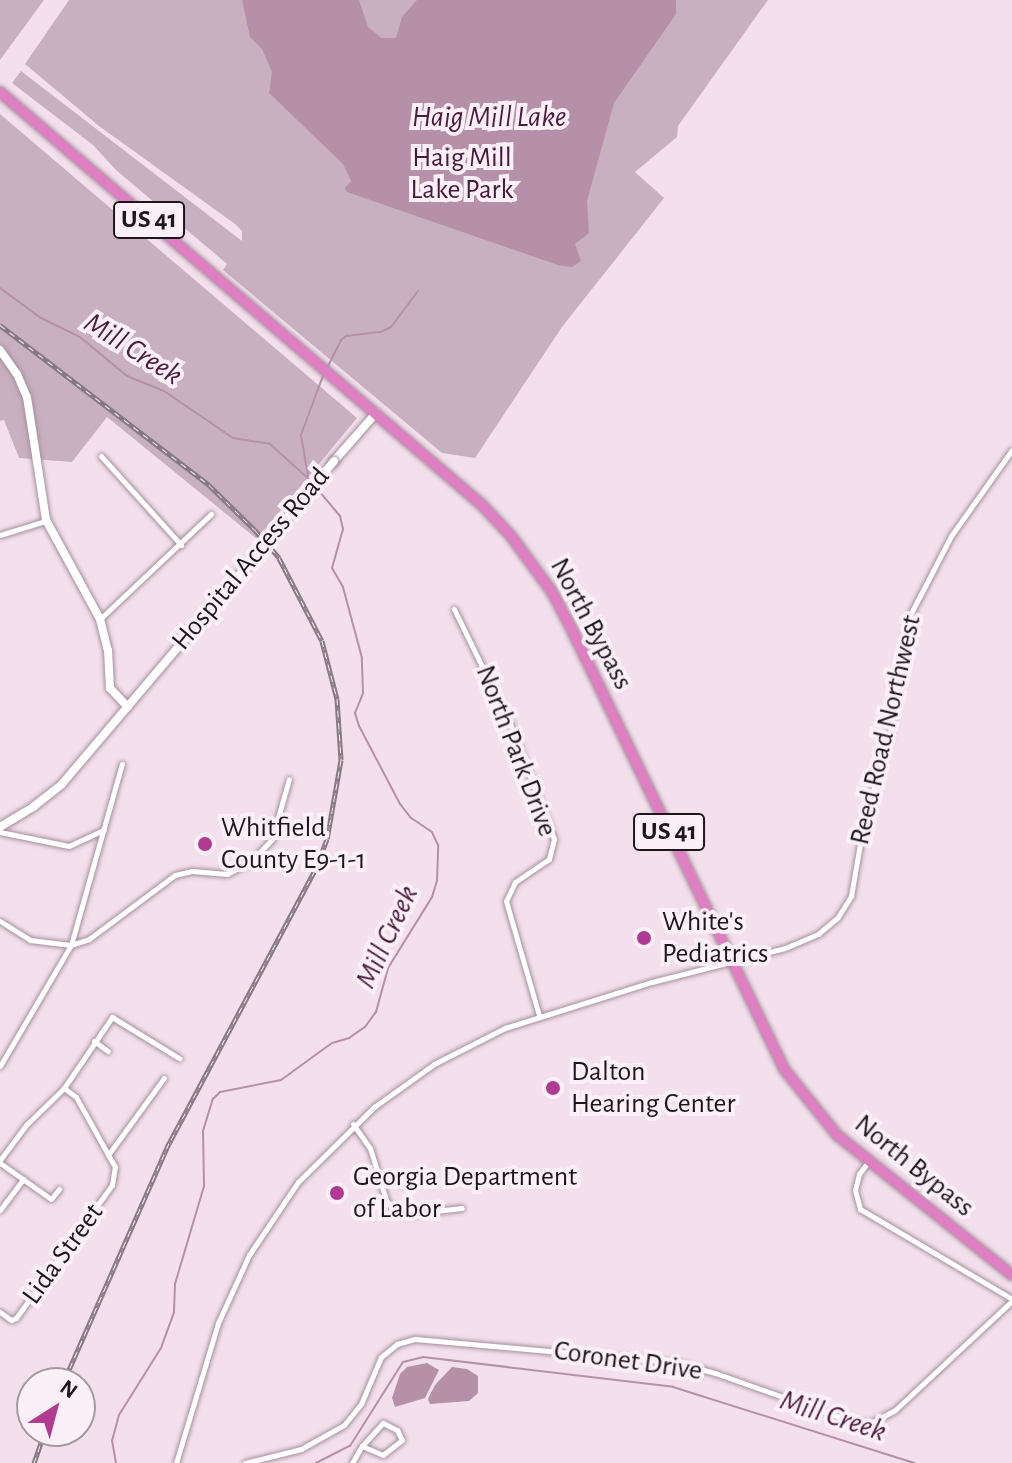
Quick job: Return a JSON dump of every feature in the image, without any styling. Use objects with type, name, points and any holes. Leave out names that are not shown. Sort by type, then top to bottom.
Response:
[{"type":"highway","name":"North Bypass","points":[[0,92],[482,505],[511,536],[552,592],[784,1069],[816,1113],[868,1162],[1008,1272]]},
{"type":"main road","points":[[0,350],[17,374],[27,397],[46,520],[100,619],[108,650],[110,688],[128,707]]},
{"type":"main road","name":"Hospital Access Road","points":[[0,830],[62,784],[376,413]]},
{"type":"street","name":"Reed Road Northwest","points":[[176,1463],[213,1338],[238,1277],[298,1182],[353,1124],[434,1064],[488,1036],[539,1015],[785,948],[818,934],[846,905],[855,878],[864,821],[890,733],[908,619],[951,536],[1012,450]]},
{"type":"street","points":[[101,456],[181,545]]},
{"type":"street","points":[[100,619],[211,514]]},
{"type":"street","points":[[0,535],[46,520]]},
{"type":"street","name":"North Park Drive","points":[[454,609],[510,724],[554,839],[553,852],[545,865],[515,882],[506,901],[539,1015]]},
{"type":"street","points":[[0,1066],[71,945],[122,764]]},
{"type":"street","points":[[0,921],[30,940],[71,945],[89,939],[175,875],[192,871],[227,874],[251,861],[272,839],[289,779]]},
{"type":"street","points":[[0,830],[69,846],[104,830]]},
{"type":"street","points":[[59,1189],[51,1199],[0,1161],[26,1125],[64,1088],[112,1017],[179,1058]]},
{"type":"street","points":[[94,1041],[108,1051]]},
{"type":"street","points":[[64,1088],[76,1097],[108,1155],[164,1078]]},
{"type":"street","points":[[353,1124],[370,1148],[386,1200],[395,1212],[409,1214],[462,1208]]},
{"type":"street","name":"Lida Street","points":[[0,1312],[11,1320],[112,1185],[115,1167],[108,1155]]},
{"type":"street","points":[[868,1162],[859,1174],[855,1190],[860,1209],[1012,1300]]},
{"type":"street","points":[[0,1210],[23,1179]]},
{"type":"street","name":"Coronet Drive","points":[[245,1463],[301,1449],[332,1434],[355,1414],[381,1357],[397,1344],[415,1339],[675,1362],[854,1422],[871,1423],[895,1410],[1012,1300]]},
{"type":"street","points":[[352,1463],[362,1446],[383,1423],[397,1430],[402,1440],[383,1455],[362,1446]]},
{"type":"green space","points":[[0,0],[44,0],[0,60]]},
{"type":"green space","name":"Haig Mill Lake Park","points":[[69,0],[768,0],[678,126],[677,137],[635,172],[664,198],[562,327],[475,458],[442,453],[223,270],[227,264],[116,170],[93,145],[12,83],[21,71],[242,241],[242,231],[235,224],[99,126],[25,64]]},
{"type":"green space","points":[[0,114],[357,418],[257,539],[107,417],[72,462],[19,458],[4,420],[0,421]]},
{"type":"water","name":"Haig Mill Lake","points":[[242,0],[359,0],[368,27],[382,38],[396,38],[402,17],[417,0],[676,0],[676,14],[614,103],[587,201],[589,233],[575,244],[581,261],[572,267],[558,265],[347,192],[345,188],[351,181],[343,164],[269,93],[272,72],[262,49],[250,37]]},
{"type":"water","points":[[427,1363],[439,1370],[425,1398],[395,1407],[392,1398],[400,1374],[407,1367]]},
{"type":"water","points":[[452,1367],[467,1369],[478,1376],[478,1393],[469,1401],[430,1404],[428,1399],[435,1385]]},
{"type":"waterway","name":"Mill Creek","points":[[0,288],[41,318],[80,337],[127,376],[164,391],[233,438],[270,444],[311,481]]},
{"type":"waterway","points":[[328,366],[341,340],[346,336],[381,332],[391,327],[418,291]]},
{"type":"waterway","points":[[308,476],[301,435],[323,376]]},
{"type":"waterway","name":"Mill Creek","points":[[116,1463],[112,1441],[119,1415],[161,1348],[174,1312],[175,1284],[204,1186],[203,1131],[213,1099],[220,1092],[281,1080],[332,1043],[349,1038],[365,1027],[376,1012],[388,968],[432,897],[437,881],[438,845],[432,832],[411,818],[400,804],[359,726],[355,713],[363,693],[362,658],[343,587],[332,568],[343,529],[340,516],[315,486]]},
{"type":"waterway","name":"Mill Creek","points":[[316,1463],[350,1446],[403,1362],[423,1357],[673,1387],[914,1463]]},
{"type":"railway","points":[[0,325],[209,485],[255,530],[279,558],[322,641],[337,699],[341,760],[327,839],[315,870],[169,1143],[70,1367]]},
{"type":"railway","points":[[34,1463],[40,1447]]},
{"type":"place","name":"Whitfield County E9-1-1","points":[[205,844]]},
{"type":"place","name":"White's Pediatrics","points":[[644,938]]},
{"type":"place","name":"Dalton Hearing Center","points":[[553,1088]]},
{"type":"place","name":"Georgia Department of Labor","points":[[337,1193]]}]
